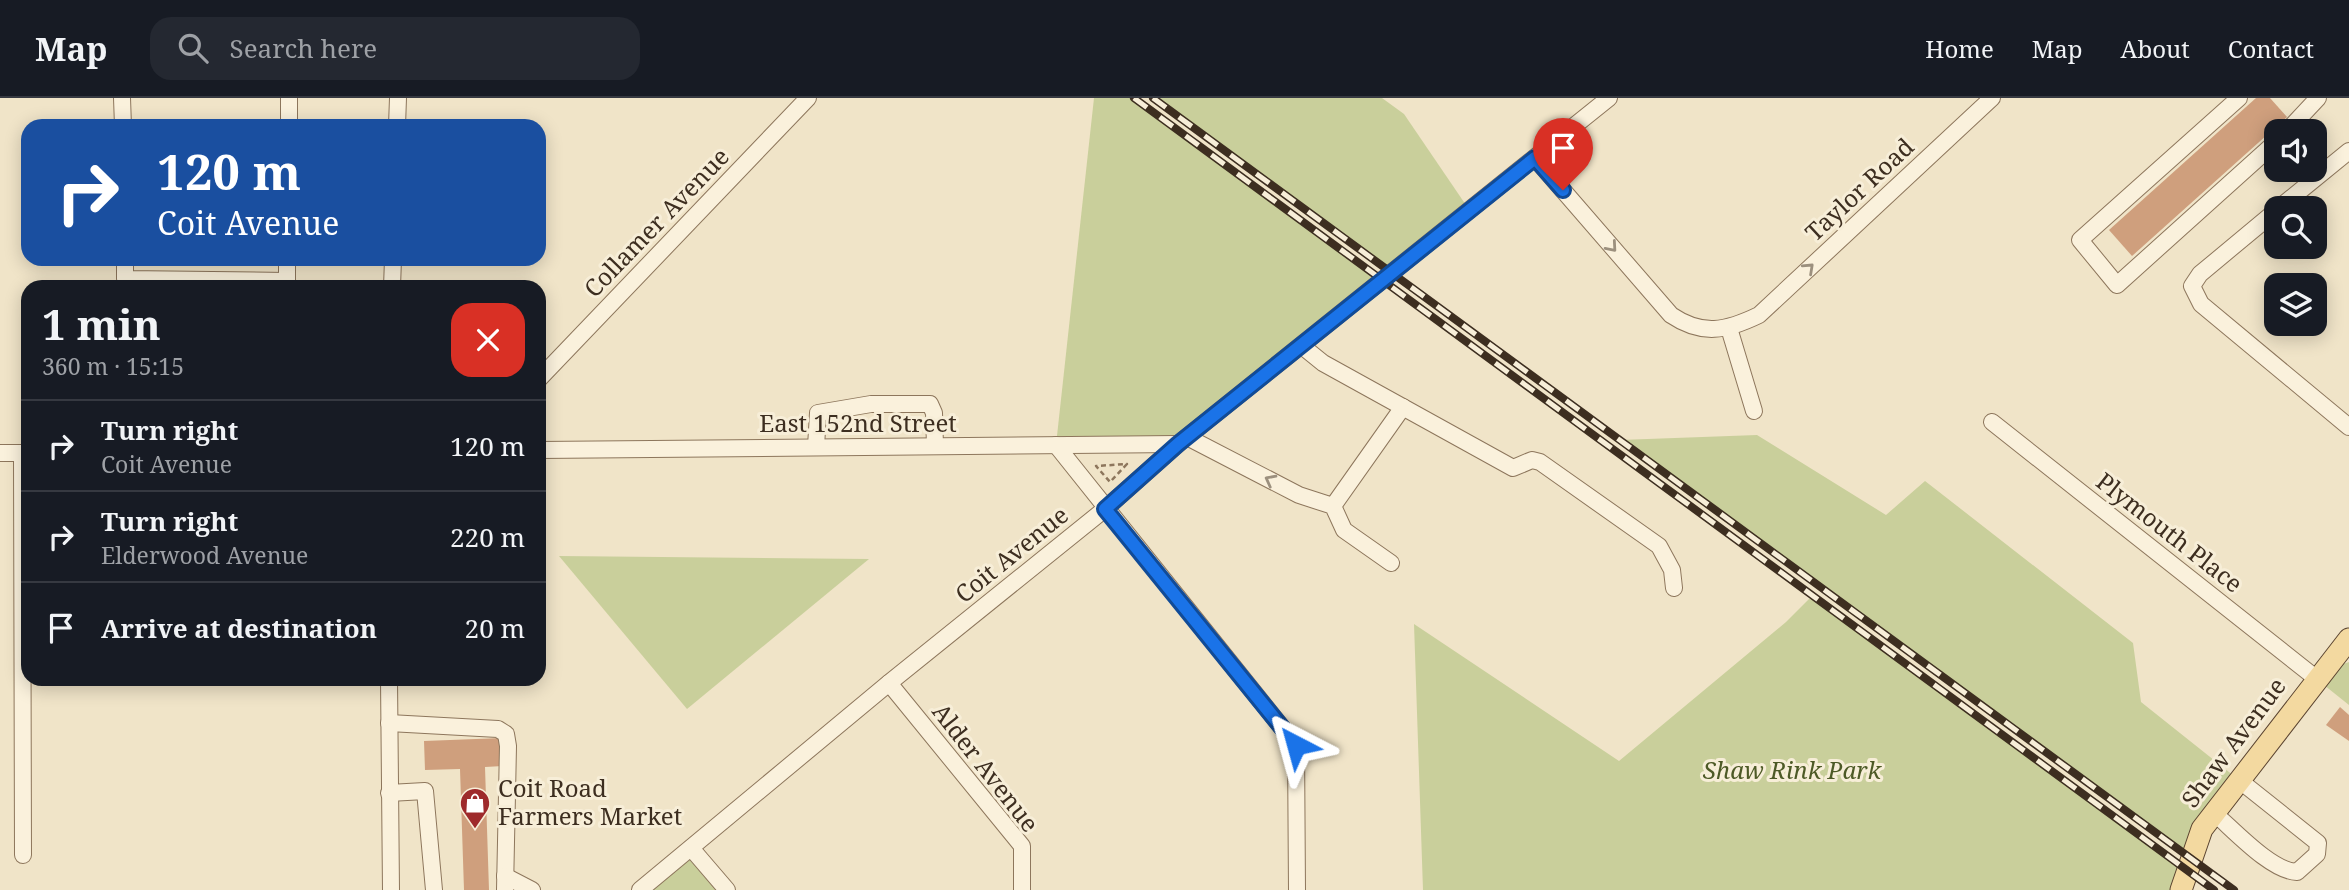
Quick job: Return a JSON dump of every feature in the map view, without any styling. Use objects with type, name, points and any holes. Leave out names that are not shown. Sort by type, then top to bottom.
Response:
[{"type":"main road","name":"Shaw Avenue","points":[[2181,890],[2194,845],[2214,813],[2348,643]]},
{"type":"street","points":[[122,98],[123,119]]},
{"type":"street","points":[[289,98],[289,119]]},
{"type":"street","points":[[397,119],[398,98]]},
{"type":"street","name":"Collamer Avenue","points":[[546,372],[808,98]]},
{"type":"street","name":"Coit Avenue","points":[[640,890],[889,683],[1105,509],[1182,440],[1609,98]]},
{"type":"street","name":"Taylor Road","points":[[1729,328],[1759,315],[1992,98]]},
{"type":"street","points":[[2239,98],[2080,240],[2117,285],[2264,153]]},
{"type":"street","points":[[2298,119],[2318,98]]},
{"type":"street","points":[[2294,196],[2349,150]]},
{"type":"street","points":[[1535,158],[1671,315],[1695,328],[1708,331],[1729,328],[1754,411]]},
{"type":"street","points":[[2264,221],[2200,274],[2192,286],[2201,304],[2349,427]]},
{"type":"street","points":[[125,266],[125,279],[145,280]]},
{"type":"street","points":[[1302,346],[1324,363],[1513,468],[1532,460],[1540,462],[1659,546],[1672,570],[1674,588]]},
{"type":"street","points":[[816,447],[818,413],[872,404],[930,404],[935,446]]},
{"type":"street","points":[[1333,506],[1403,407]]},
{"type":"street","name":"Plymouth Place","points":[[1992,422],[2317,679]]},
{"type":"street","points":[[1182,440],[1299,495],[1333,506],[1344,530],[1391,563]]},
{"type":"street","name":"East 152nd Street","points":[[546,450],[1056,445],[1182,440]]},
{"type":"street","points":[[1056,445],[1296,745],[1297,890]]},
{"type":"street","points":[[0,453],[21,453]]},
{"type":"street","name":"Alder Avenue","points":[[889,683],[1022,846],[1022,890]]},
{"type":"street","points":[[23,855],[24,686]]},
{"type":"street","points":[[389,686],[391,890]]},
{"type":"street","points":[[389,723],[498,729],[506,734],[509,746],[505,883],[532,890]]},
{"type":"street","points":[[2214,813],[2273,864],[2287,871],[2297,872],[2318,855],[2318,843],[2239,780]]},
{"type":"street","points":[[389,793],[425,791],[433,890]]},
{"type":"street","points":[[691,848],[727,890]]},
{"type":"path","points":[[1126,464],[1110,482],[1096,466],[1116,465],[1126,464]]},
{"type":"green space","points":[[1094,98],[1134,98],[1384,282],[1178,444],[1056,445]]},
{"type":"green space","points":[[1153,98],[1382,98],[1404,114],[1470,211],[1395,272],[1369,256]]},
{"type":"green space","points":[[1757,435],[1886,515],[1925,481],[2133,643],[2141,702],[2239,780],[2190,858],[1620,440]]},
{"type":"green space","points":[[559,556],[869,559],[687,709]]},
{"type":"green space","name":"Shaw Rink Park","points":[[1812,596],[2164,853],[2186,872],[2181,890],[1423,890],[1414,624],[1619,761],[1786,622]]},
{"type":"green space","points":[[2349,662],[2349,705],[2324,685],[2340,665]]},
{"type":"green space","points":[[691,848],[727,890],[640,890]]},
{"type":"building","points":[[2256,98],[2270,98],[2287,117],[2264,119],[2264,138],[2132,256],[2109,230]]},
{"type":"building","points":[[2340,707],[2349,715],[2349,741],[2326,725]]},
{"type":"building","name":"Coit Road Farmers Market","points":[[502,738],[503,766],[485,767],[489,890],[464,890],[460,769],[425,770],[424,741]]},
{"type":"railway","points":[[1134,98],[2214,890]]},
{"type":"railway","points":[[1153,98],[2234,890]]},
{"type":"place","name":"Coit Road Farmers Market","points":[[475,830]]},
{"type":"route","points":[[1296,745],[1105,509],[1178,444],[1384,282],[1535,158],[1563,190]]}]
